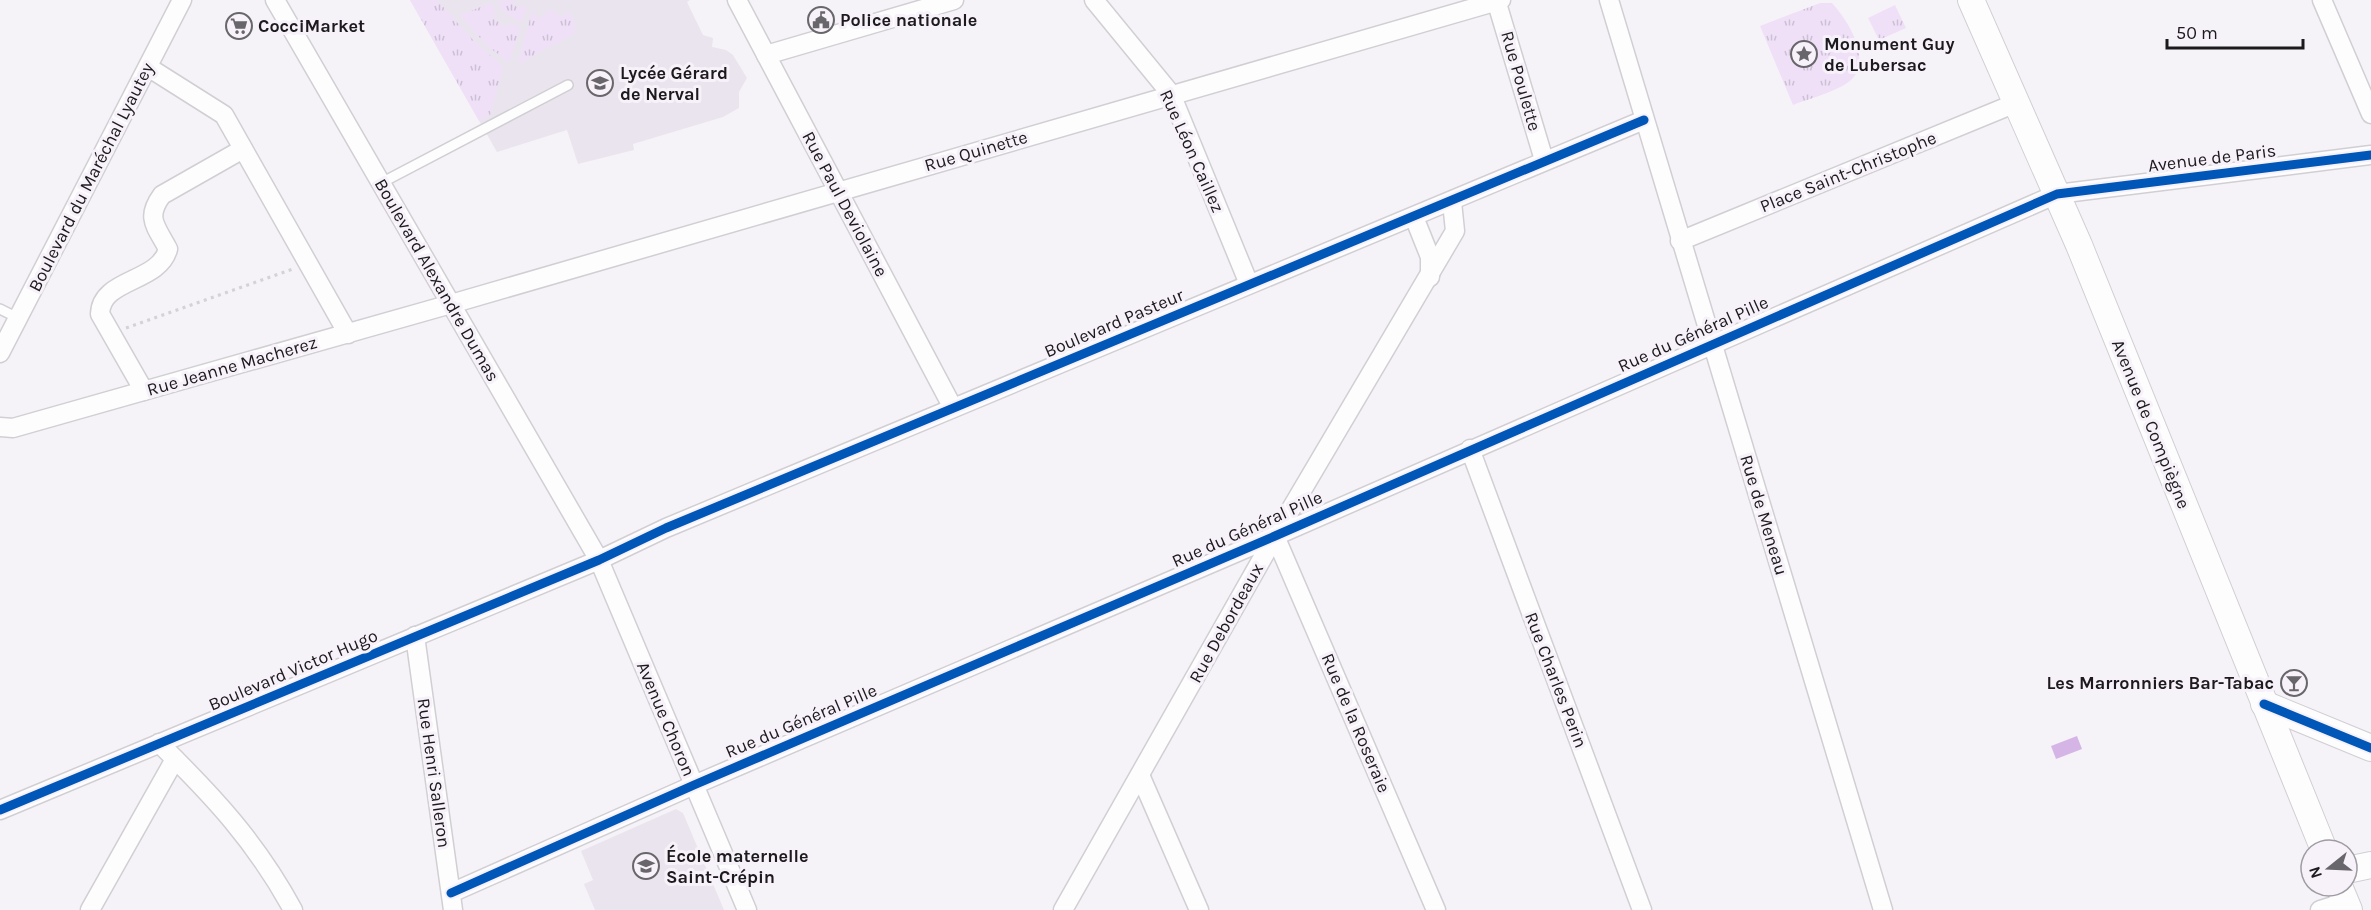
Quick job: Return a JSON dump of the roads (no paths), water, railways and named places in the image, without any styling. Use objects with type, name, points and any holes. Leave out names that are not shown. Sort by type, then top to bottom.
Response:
[{"type":"main road","name":"Avenue de Compiègne","points":[[1971,0],[2057,194],[2319,838]]},
{"type":"main road","points":[[2264,704],[2371,748]]},
{"type":"street","name":"Boulevard du Maréchal Lyautey","points":[[0,354],[182,0]]},
{"type":"street","name":"Boulevard Alexandre Dumas","points":[[275,0],[599,560]]},
{"type":"street","name":"Rue Paul Deviolaine","points":[[737,0],[953,408]]},
{"type":"street","points":[[766,55],[954,0]]},
{"type":"street","name":"Rue Léon Caillez","points":[[1094,0],[1171,94],[1249,284]]},
{"type":"street","name":"Rue Quinette","points":[[451,304],[1498,0]]},
{"type":"street","name":"Rue Poulette","points":[[1498,0],[1544,160]]},
{"type":"street","name":"Rue de Meneau","points":[[1609,0],[1883,910]]},
{"type":"street","points":[[2322,0],[2371,114]]},
{"type":"street","points":[[148,67],[224,115],[348,334]]},
{"type":"street","name":"Place Saint-Christophe","points":[[1680,242],[2016,103]]},
{"type":"street","name":"Boulevard Pasteur","points":[[599,560],[666,528],[1644,120]]},
{"type":"street","points":[[144,391],[100,314],[100,304],[106,296],[158,267],[165,260],[168,249],[152,219],[153,207],[162,195],[243,149]]},
{"type":"street","name":"Avenue de Paris","points":[[2057,194],[2371,155]]},
{"type":"street","name":"Rue du Général Pille","points":[[452,902],[694,785],[1275,536],[2057,194]]},
{"type":"street","name":"Rue Debordeaux","points":[[1063,910],[1275,536],[1430,278],[1455,231],[1452,202]]},
{"type":"street","points":[[1414,217],[1430,257],[1430,278]]},
{"type":"street","name":"Rue Jeanne Macherez","points":[[4,431],[451,304]]},
{"type":"street","name":"Rue Charles Perin","points":[[1470,449],[1642,910]]},
{"type":"street","name":"Rue du Général Pille","points":[[1296,500],[1320,515]]},
{"type":"street","name":"Rue de la Roseraie","points":[[1275,536],[1436,910]]},
{"type":"street","name":"Boulevard Victor Hugo","points":[[0,810],[599,560]]},
{"type":"street","name":"Avenue Choron","points":[[599,560],[747,910]]},
{"type":"street","name":"Rue Henri Salleron","points":[[415,636],[452,902]]},
{"type":"street","points":[[159,743],[221,804],[274,874],[293,910]]},
{"type":"street","points":[[90,910],[175,759]]},
{"type":"street","points":[[1140,775],[1199,910]]},
{"type":"street","points":[[2320,910],[2345,899]]},
{"type":"lane","points":[[381,183],[568,85]]},
{"type":"lane","points":[[0,309],[18,318]]},
{"type":"place","name":"Police nationale","points":[[821,20]]},
{"type":"place","name":"CocciMarket","points":[[239,26]]},
{"type":"place","name":"Monument Guy de Lubersac","points":[[1804,54]]},
{"type":"place","name":"Lycée Gérard de Nerval","points":[[600,83]]},
{"type":"place","name":"Les Marronniers Bar-Tabac","points":[[2294,683]]},
{"type":"place","name":"École maternelle Saint-Crépin","points":[[646,866]]}]
